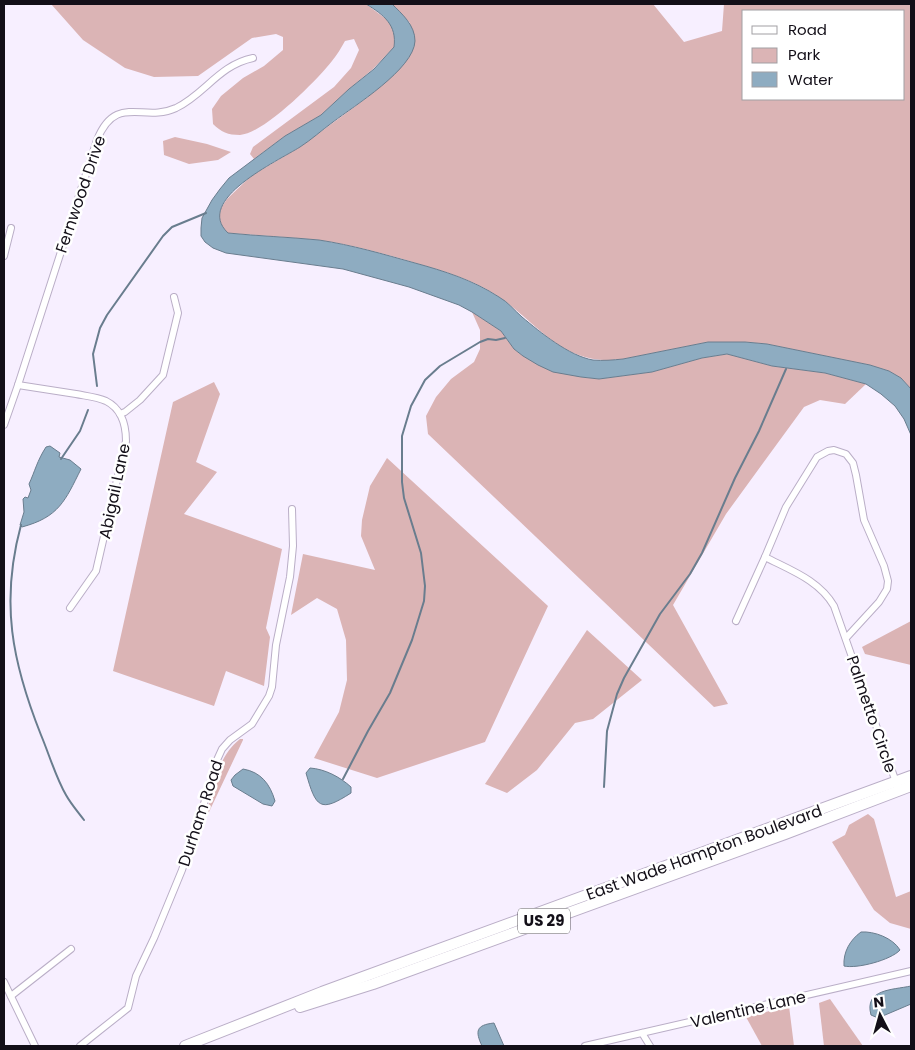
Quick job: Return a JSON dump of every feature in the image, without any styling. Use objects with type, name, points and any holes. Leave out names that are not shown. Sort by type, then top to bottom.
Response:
[{"type":"main road","name":"East Wade Hampton Boulevard","points":[[185,1046],[897,786],[911,776]]},
{"type":"main road","name":"East Wade Hampton Boulevard","points":[[897,786],[911,786]]},
{"type":"street","name":"Fernwood Drive","points":[[4,425],[97,140],[104,125],[117,114],[164,111],[175,108],[239,61],[253,58]]},
{"type":"street","points":[[4,256],[11,228]]},
{"type":"street","points":[[18,385],[92,397],[107,401],[120,414],[125,412],[140,400],[163,374],[178,313],[174,296]]},
{"type":"street","name":"Abigail Lane","points":[[70,608],[94,576],[100,557],[126,441],[126,429],[120,414]]},
{"type":"street","name":"Palmetto Circle","points":[[846,638],[879,602],[887,589],[888,581],[884,566],[864,520],[853,463],[846,454],[834,450],[817,457],[786,507],[764,557],[816,583],[834,606],[897,786]]},
{"type":"street","name":"Durham Road","points":[[80,1046],[128,1008],[136,976],[182,870],[217,760],[222,749],[230,740],[252,724],[269,696],[272,687],[276,645],[290,577],[293,540],[292,509]]},
{"type":"street","points":[[736,621],[764,557]]},
{"type":"street","points":[[11,996],[71,949]]},
{"type":"street","name":"Valentine Lane","points":[[585,1046],[911,971]]},
{"type":"street","points":[[4,982],[35,1046]]},
{"type":"street","points":[[642,1033],[650,1046]]},
{"type":"green space","points":[[51,4],[366,4],[386,19],[394,29],[394,47],[373,69],[321,115],[285,136],[254,159],[250,154],[253,147],[334,87],[351,68],[359,50],[354,39],[345,41],[325,70],[276,116],[251,132],[236,135],[228,134],[213,124],[212,109],[221,96],[243,78],[264,66],[283,50],[283,37],[276,34],[252,38],[198,76],[154,77],[125,68],[83,40]]},
{"type":"green space","points":[[392,4],[653,4],[684,42],[722,31],[724,4],[911,4],[911,389],[901,378],[889,371],[870,365],[767,344],[708,342],[623,359],[601,360],[583,356],[566,349],[552,340],[493,293],[447,273],[357,247],[319,240],[228,233],[222,227],[219,218],[221,208],[227,199],[251,176],[300,147],[368,97],[410,23]]},
{"type":"green space","points":[[175,137],[207,144],[231,152],[218,160],[189,164],[164,155],[163,141]]},
{"type":"green space","points":[[472,312],[501,331],[514,349],[523,356],[581,377],[599,379],[652,372],[702,358],[728,354],[772,366],[825,373],[866,384],[845,404],[820,400],[804,407],[726,514],[673,605],[728,704],[714,707],[428,434],[426,416],[436,397],[451,379],[474,362],[480,349],[480,330]]},
{"type":"green space","points":[[214,382],[220,394],[196,462],[217,472],[184,514],[282,549],[266,628],[270,637],[264,686],[226,671],[214,706],[113,671],[173,402]]},
{"type":"green space","points":[[387,458],[548,606],[485,742],[377,778],[314,758],[339,712],[347,680],[346,640],[337,609],[317,598],[291,615],[303,554],[375,570],[361,536],[362,520],[370,486]]},
{"type":"green space","points":[[911,621],[911,665],[865,654],[862,647]]},
{"type":"green space","points":[[587,630],[642,680],[593,719],[575,723],[537,770],[507,793],[485,784]]},
{"type":"green space","points":[[240,739],[243,740],[209,812],[206,814],[221,764],[232,746]]},
{"type":"green space","points":[[868,814],[874,819],[896,897],[911,891],[911,929],[890,923],[874,910],[832,842],[845,835],[849,825]]},
{"type":"green space","points":[[830,999],[863,1046],[824,1046],[819,1003]]},
{"type":"green space","points":[[789,1006],[794,1046],[762,1046],[746,1017]]},
{"type":"water","points":[[366,4],[392,4],[400,12],[413,30],[415,41],[412,52],[394,75],[368,97],[304,144],[258,172],[230,195],[221,208],[220,220],[228,233],[331,242],[379,253],[447,273],[489,291],[505,301],[555,343],[574,354],[593,360],[623,359],[708,342],[745,342],[767,344],[870,365],[889,371],[901,378],[911,389],[911,435],[904,419],[895,406],[866,384],[825,373],[772,366],[727,354],[702,358],[652,372],[599,379],[553,372],[523,356],[514,349],[501,331],[459,305],[409,287],[343,269],[226,253],[213,248],[205,242],[201,236],[202,218],[212,200],[229,178],[285,136],[321,115],[374,69],[394,47],[393,33],[388,21]]},
{"type":"water","points":[[50,446],[60,453],[59,457],[70,460],[81,469],[65,499],[53,513],[35,523],[22,527],[20,525],[24,512],[23,499],[25,497],[28,498],[31,490],[29,484],[38,461],[46,447]]},
{"type":"water","points":[[310,768],[327,772],[342,780],[351,787],[351,793],[332,803],[321,804],[313,794],[306,773]]},
{"type":"water","points":[[243,769],[255,773],[264,780],[275,801],[272,806],[263,804],[233,786],[231,780]]},
{"type":"water","points":[[861,932],[883,936],[893,942],[900,950],[896,954],[874,963],[850,967],[844,966],[848,947]]},
{"type":"water","points":[[911,986],[911,1004],[878,1018],[871,1015],[870,1006],[876,995],[888,990]]},
{"type":"water","points":[[494,1023],[504,1046],[482,1046],[478,1036],[480,1027]]},
{"type":"waterway","points":[[97,386],[93,354],[100,328],[107,315],[163,236],[172,227],[206,213]]},
{"type":"waterway","points":[[343,779],[390,693],[412,640],[424,601],[425,586],[421,553],[404,498],[402,482],[402,436],[411,406],[425,380],[440,366],[480,342],[488,339],[505,338]]},
{"type":"waterway","points":[[604,787],[607,731],[617,694],[660,614],[690,574],[702,553],[786,369]]},
{"type":"waterway","points":[[61,459],[80,431],[88,410]]},
{"type":"waterway","points":[[21,525],[11,580],[10,606],[16,657],[31,708],[56,774],[68,798],[84,820]]}]
